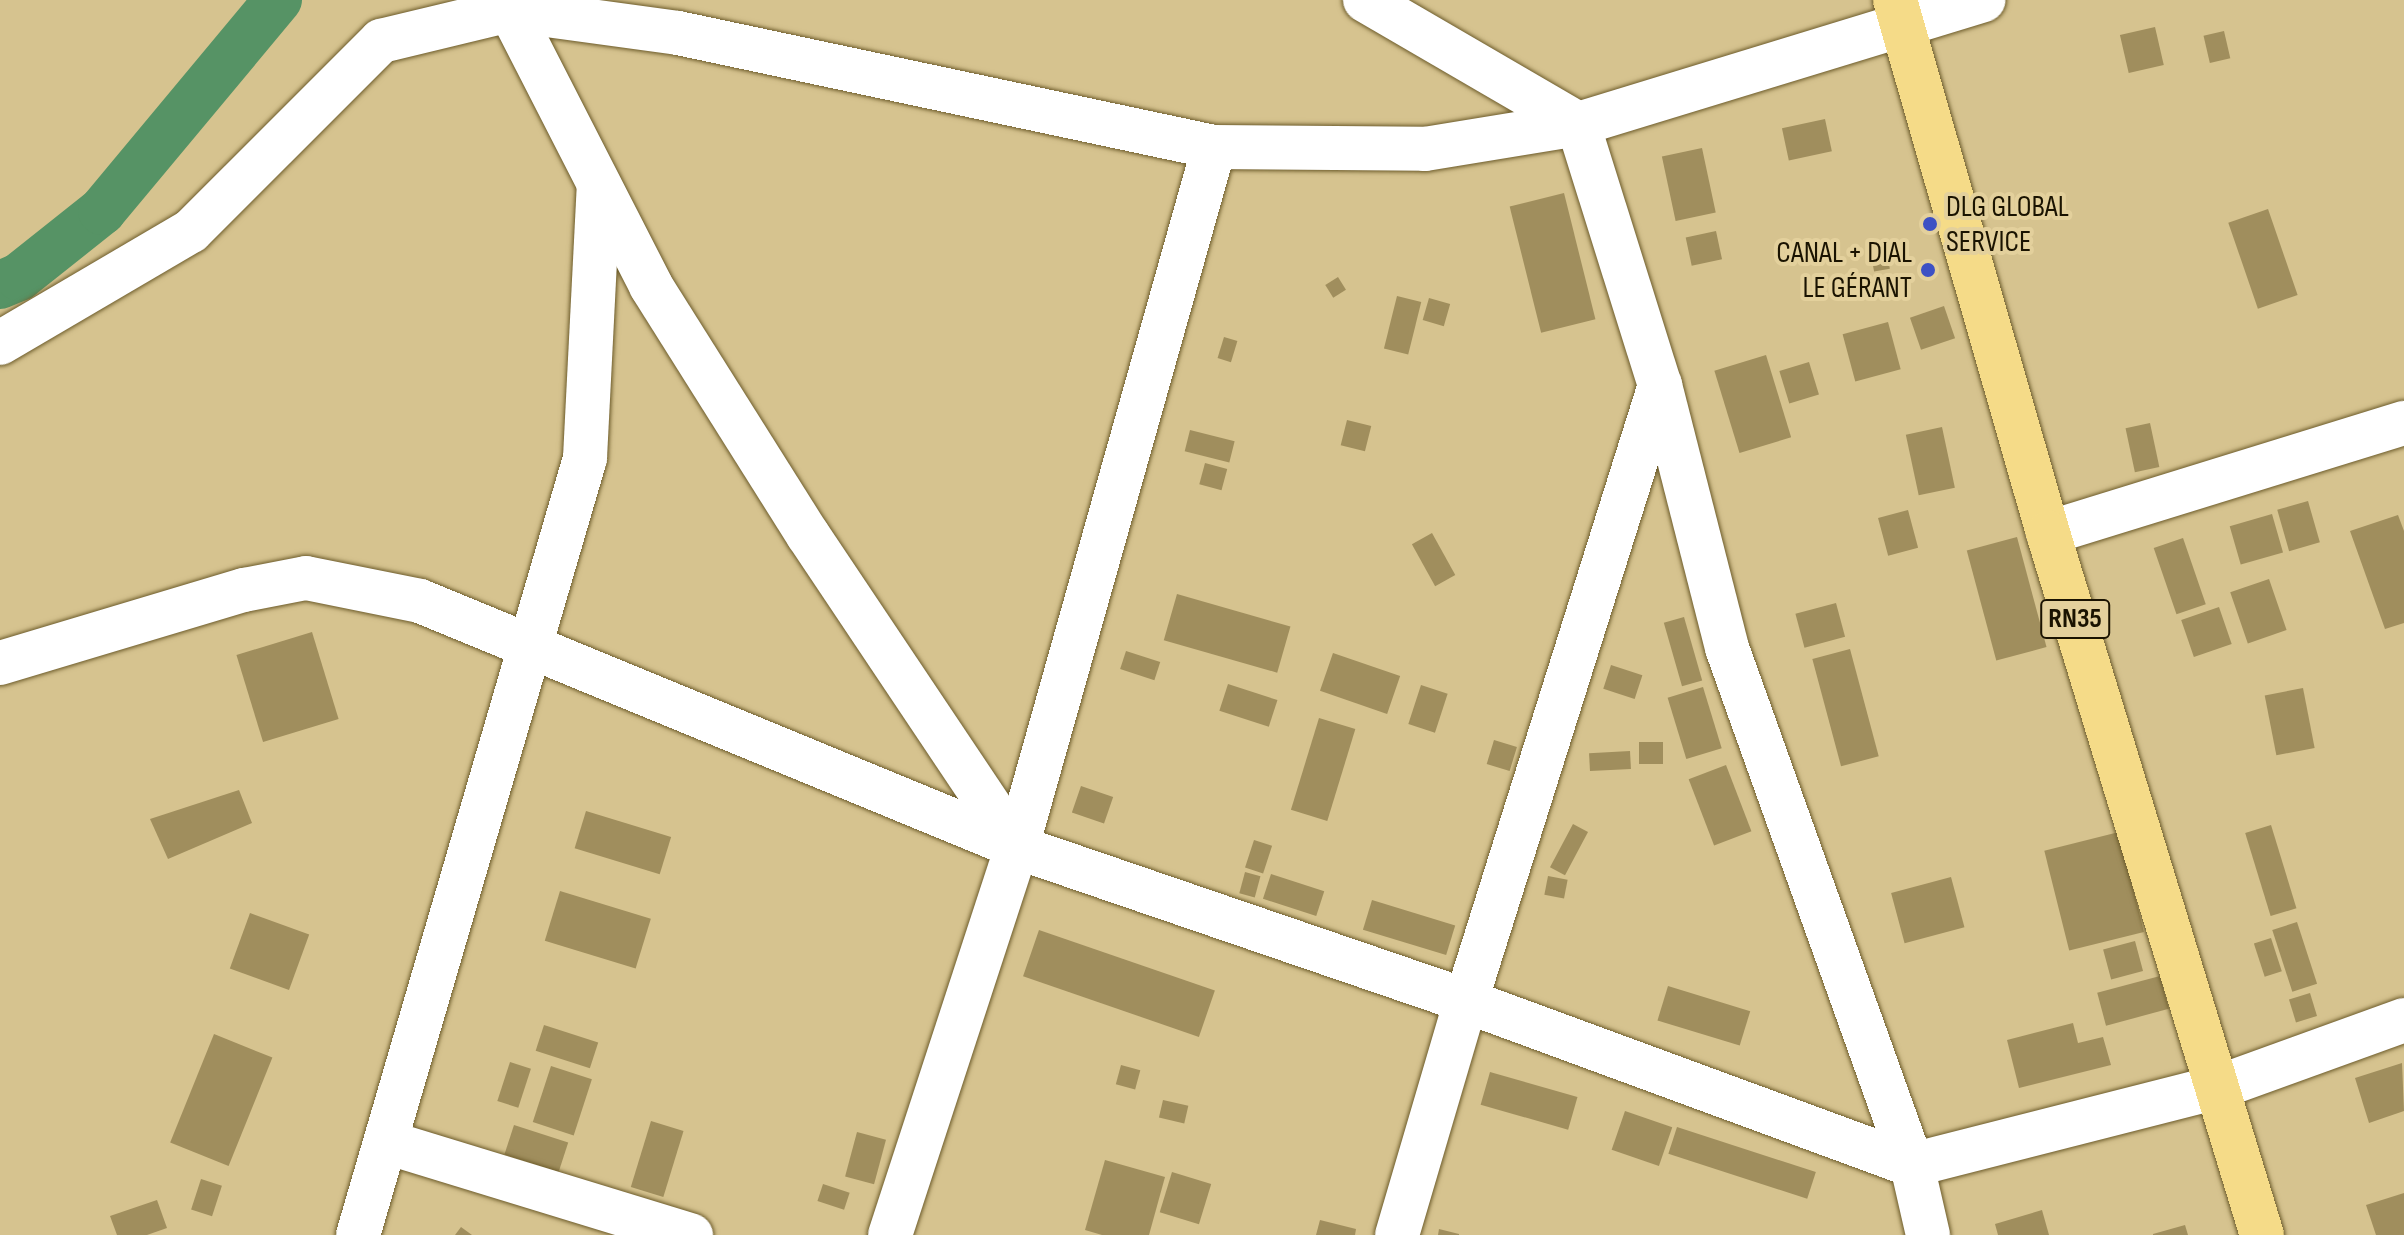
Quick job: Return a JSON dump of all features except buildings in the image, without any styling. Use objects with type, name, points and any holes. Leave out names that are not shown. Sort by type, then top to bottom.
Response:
[{"type":"main road","name":"RN35","points":[[1899,12],[2048,533],[2262,1235]]},
{"type":"street","points":[[1365,0],[1578,124],[1660,385],[1727,648],[1912,1165],[1920,1226]]},
{"type":"street","points":[[0,343],[191,231],[381,41],[506,5],[678,33],[1214,147],[1425,149],[1578,124],[1899,12],[1983,0]]},
{"type":"street","points":[[506,5],[651,286],[800,522],[1017,847]]},
{"type":"street","points":[[890,1235],[1017,847],[1214,147]]},
{"type":"street","points":[[358,1235],[585,458],[599,185]]},
{"type":"street","points":[[1397,1235],[1466,1001],[1660,385]]},
{"type":"street","points":[[2048,533],[2404,423]]},
{"type":"street","points":[[0,663],[244,590],[306,578],[420,601],[1017,847],[1466,1001],[1912,1165],[2219,1087],[2404,1020]]},
{"type":"street","points":[[386,1142],[691,1235]]},
{"type":"waterway","points":[[0,285],[19,277],[102,211],[278,0]]},
{"type":"place","name":"DLG GLOBAL SERVICE","points":[[1930,224]]},
{"type":"place","name":"CANAL + DIAL LE GÉRANT","points":[[1928,270]]}]
